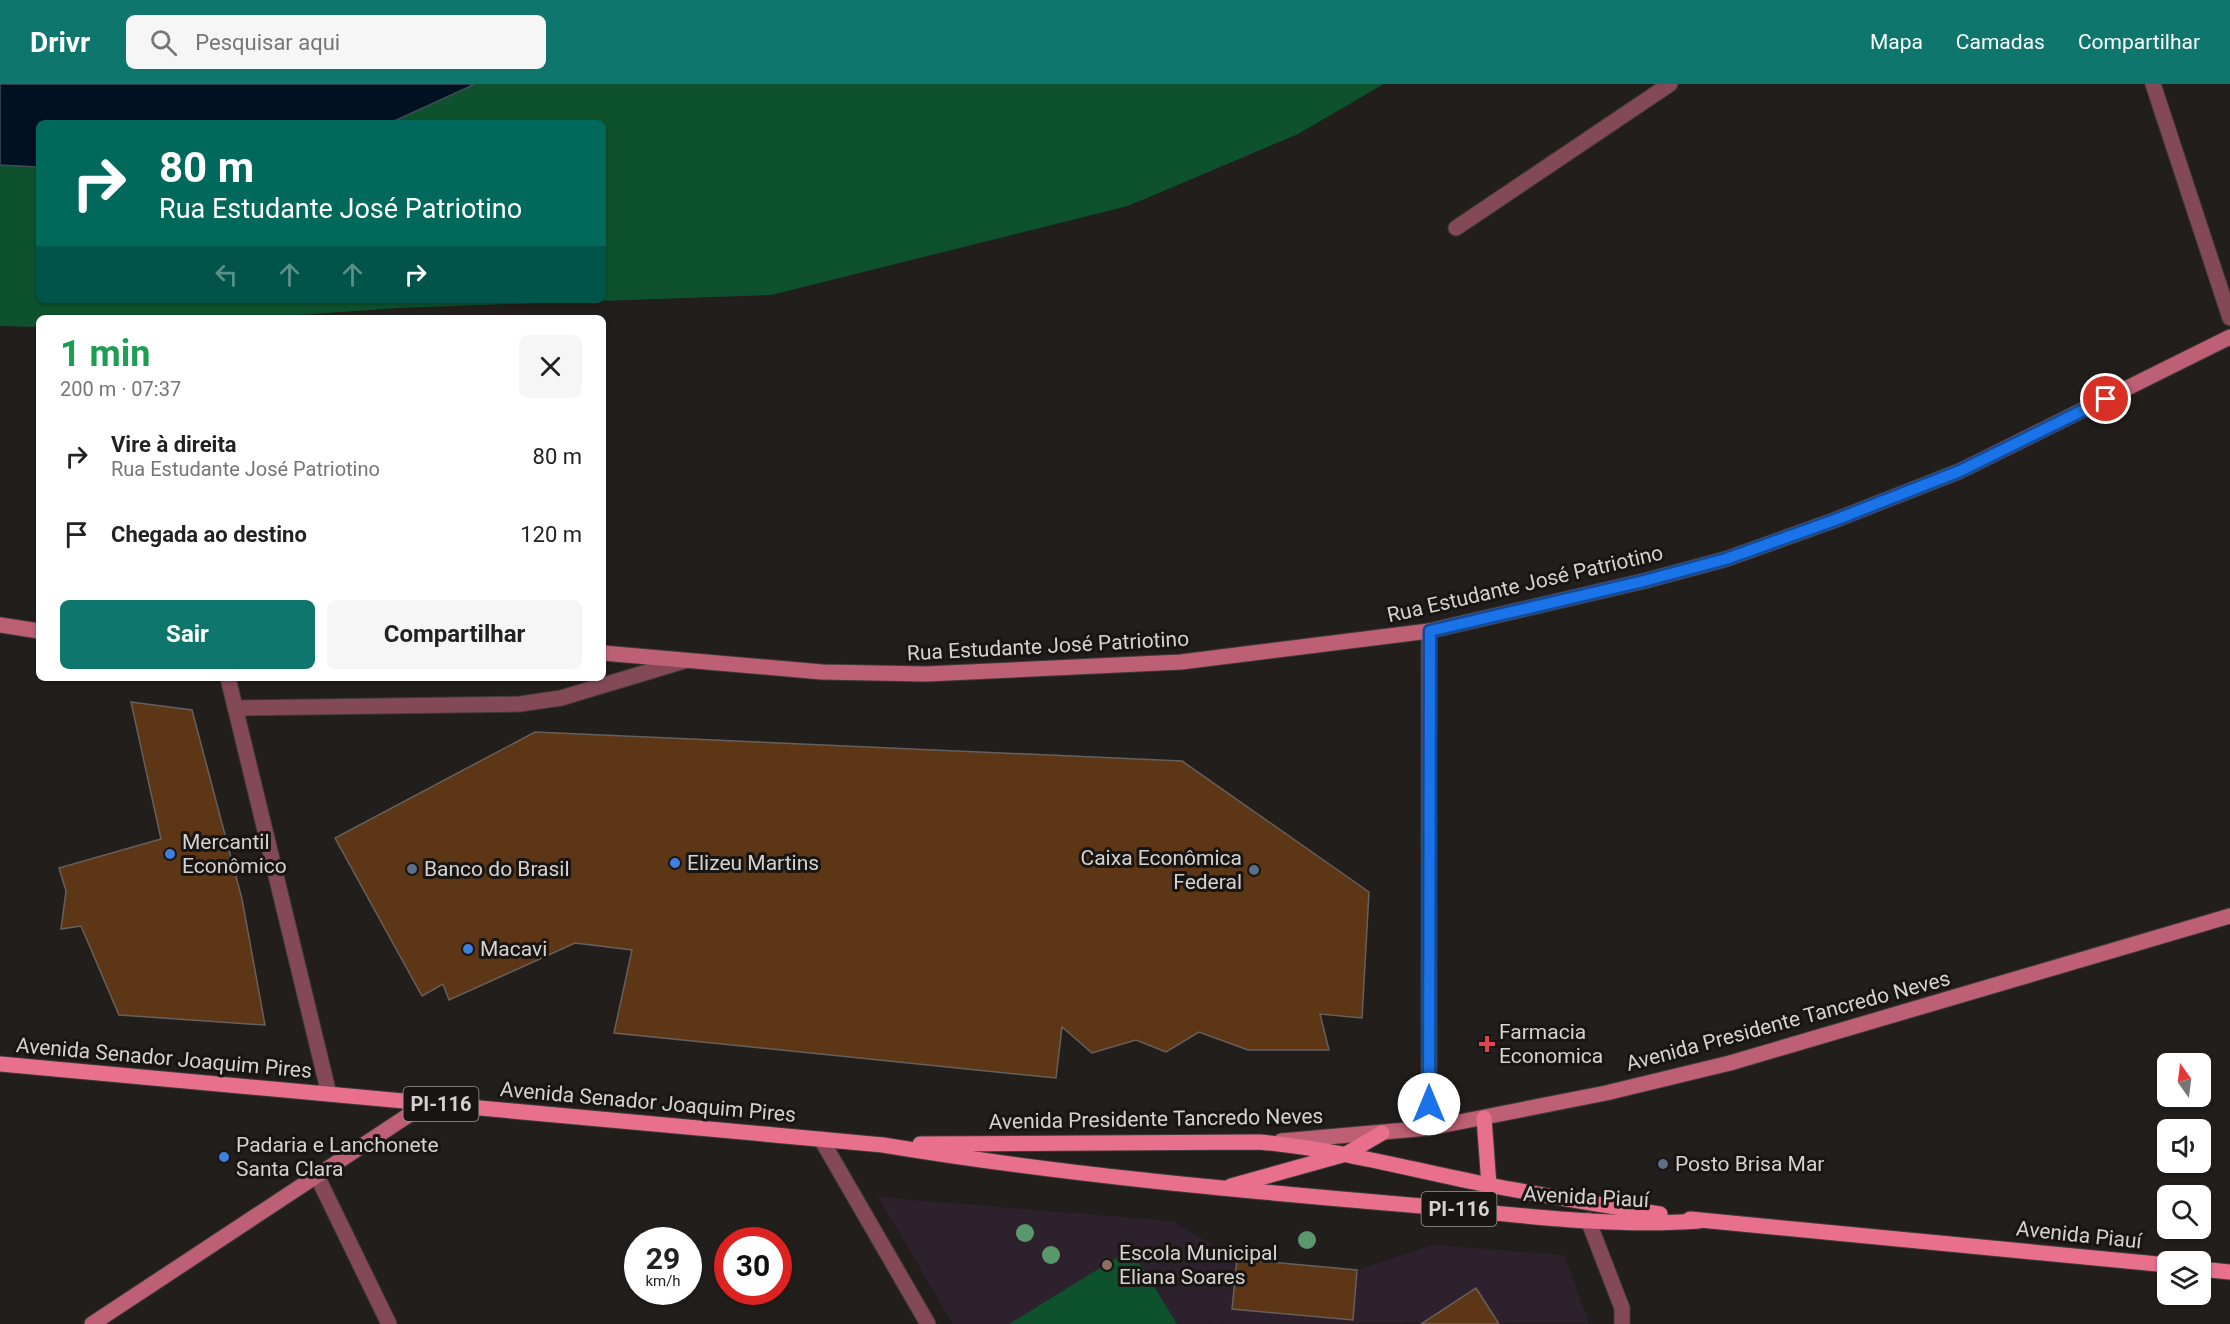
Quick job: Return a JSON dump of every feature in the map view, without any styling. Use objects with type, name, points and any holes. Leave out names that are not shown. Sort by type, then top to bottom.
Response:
[{"type":"main road","name":"Avenida Senador Joaquim Pires","points":[[0,1064],[882,1145],[1015,1167],[1219,1189]]},
{"type":"main road","points":[[1484,1118],[1489,1185]]},
{"type":"main road","name":"PI-116","points":[[1219,1189],[1346,1154],[1382,1134]]},
{"type":"main road","name":"Avenida Piauí","points":[[1260,1142],[1346,1154],[1489,1185],[1700,1221],[2157,1264]]},
{"type":"main road","name":"Avenida Presidente Tancredo Neves","points":[[882,1145],[1260,1142]]},
{"type":"main road","name":"Avenida Piauí","points":[[1219,1189],[1588,1220],[1672,1223],[1700,1221]]},
{"type":"main road","points":[[2211,1270],[2230,1272]]},
{"type":"street","points":[[1456,228],[1670,84]]},
{"type":"street","points":[[2153,84],[2230,318]]},
{"type":"street","name":"Rua Estudante José Patriotino","points":[[606,653],[834,672],[926,674],[1181,662],[1430,631],[1644,581],[1726,559],[1835,520],[1960,471],[2230,337]]},
{"type":"street","points":[[0,625],[36,631]]},
{"type":"street","points":[[1429,1128],[1430,631]]},
{"type":"street","points":[[235,708],[520,704],[561,698],[684,661]]},
{"type":"street","points":[[229,681],[328,1094]]},
{"type":"street","name":"Avenida Presidente Tancredo Neves","points":[[1260,1142],[1382,1134],[1429,1128],[1484,1118],[1730,1063],[2230,916]]},
{"type":"street","points":[[92,1324],[427,1103]]},
{"type":"street","points":[[821,1140],[928,1324]]},
{"type":"street","points":[[317,1176],[389,1324]]},
{"type":"street","points":[[1588,1220],[1622,1308],[1622,1324]]},
{"type":"shaded area","name":"Escola Municipal Eliana Soares","points":[[878,1197],[1172,1221],[1237,1259],[1357,1270],[1433,1245],[1564,1255],[1589,1323],[953,1324]]},
{"type":"green space","points":[[475,84],[1384,84],[1298,134],[1128,206],[771,295],[606,301],[606,120],[397,120]]},
{"type":"green space","points":[[0,165],[36,167],[36,303],[541,303],[398,308],[299,315],[36,315],[36,327],[0,326]]},
{"type":"green space","points":[[1131,1249],[1177,1324],[1009,1324]]},
{"type":"water","points":[[0,84],[475,84],[397,120],[36,120],[36,167],[0,165]]},
{"type":"building","name":"Mercantil Econômico","points":[[131,702],[192,710],[242,899],[265,1025],[119,1015],[81,926],[61,929],[66,891],[59,868],[161,839]]},
{"type":"building","points":[[535,732],[1182,761],[1369,892],[1362,1018],[1320,1014],[1329,1050],[1248,1050],[1199,1032],[1166,1052],[1136,1040],[1092,1053],[1062,1027],[1056,1078],[614,1033],[632,950],[575,943],[449,1000],[443,984],[422,996],[335,838]]},
{"type":"building","points":[[1237,1259],[1357,1270],[1353,1320],[1232,1309]]},
{"type":"building","points":[[1476,1288],[1499,1324],[1421,1324]]},
{"type":"place","name":"Mercantil Econômico","points":[[170,854]]},
{"type":"place","name":"Elizeu Martins","points":[[675,863]]},
{"type":"place","name":"Banco do Brasil","points":[[412,869]]},
{"type":"place","name":"Caixa Econômica Federal","points":[[1254,870]]},
{"type":"place","name":"Macavi","points":[[468,949]]},
{"type":"place","name":"Farmacia Economica","points":[[1487,1044]]},
{"type":"place","name":"Padaria e Lanchonete Santa Clara","points":[[224,1157]]},
{"type":"place","name":"Posto Brisa Mar","points":[[1663,1164]]},
{"type":"place","name":"Escola Municipal Eliana Soares","points":[[1107,1265]]},
{"type":"route","points":[[1429,1104],[1430,631],[1644,581],[1726,559],[1835,520],[1960,471],[2106,399]]}]
